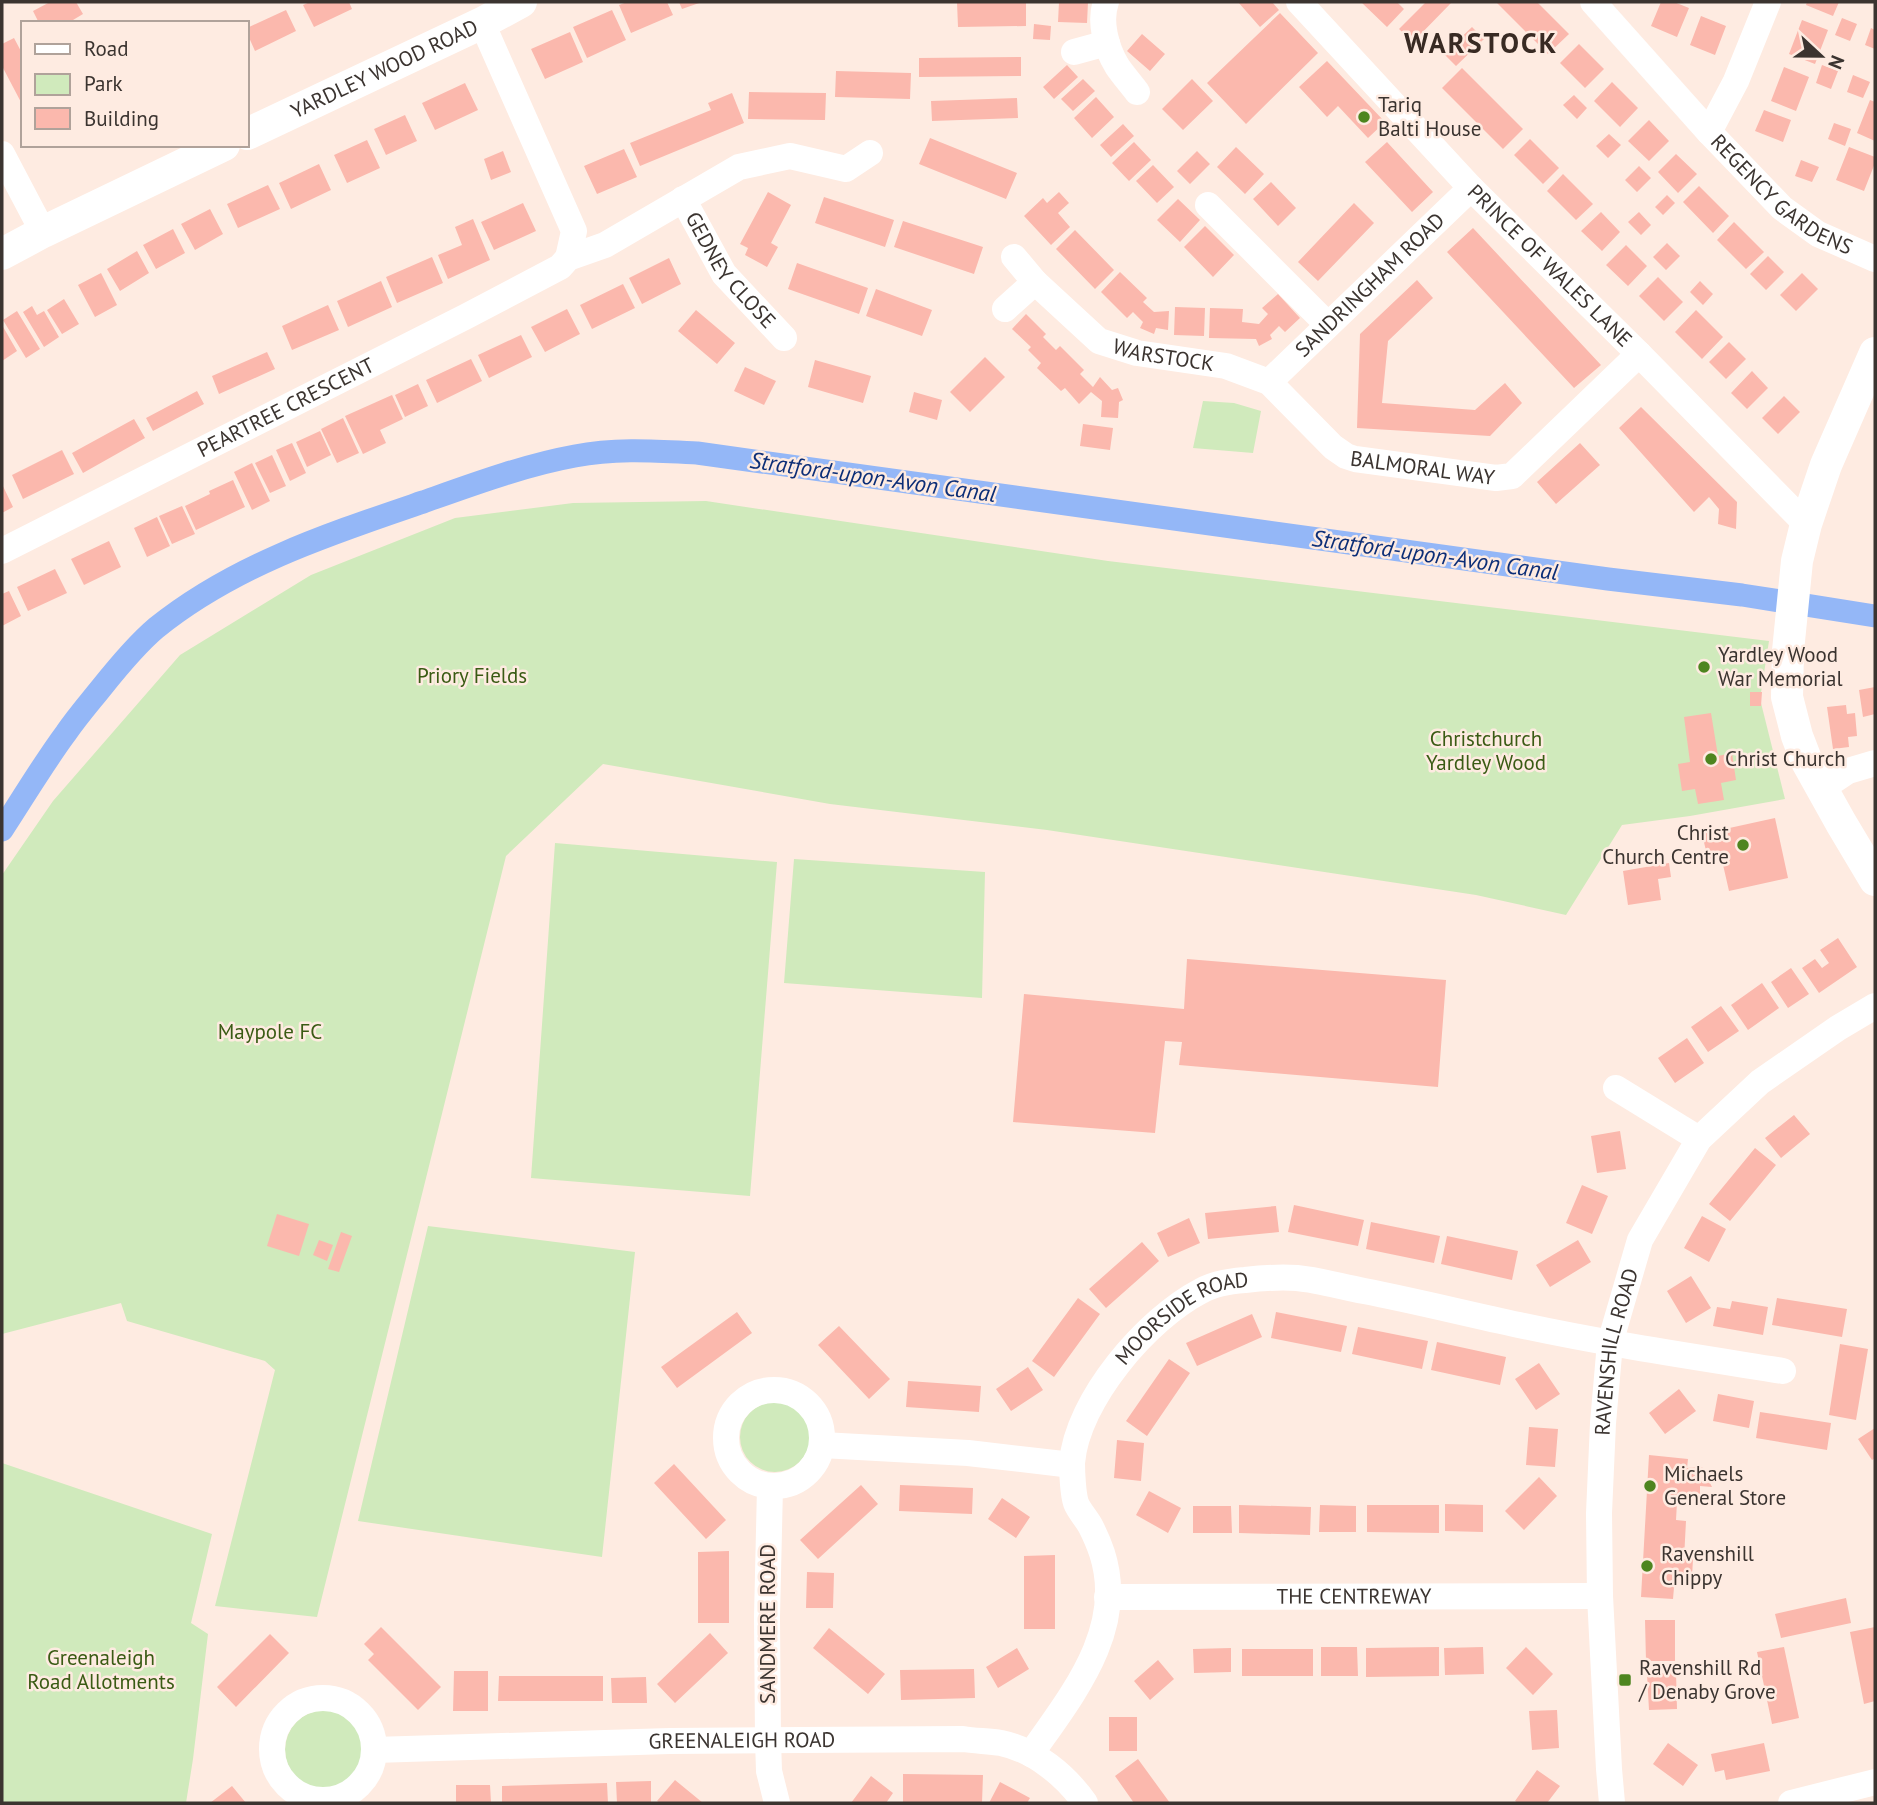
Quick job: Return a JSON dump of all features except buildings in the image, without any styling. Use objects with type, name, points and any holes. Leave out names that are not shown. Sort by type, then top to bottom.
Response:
[{"type":"street","name":"YARDLEY WOOD ROAD","points":[[248,134],[521,2]]},
{"type":"street","points":[[1106,2],[1103,11],[1107,43],[1116,65],[1137,92]]},
{"type":"street","name":"PRINCE OF WALES LANE","points":[[1299,2],[1471,188],[1806,524]]},
{"type":"street","points":[[1592,2],[1709,132]]},
{"type":"street","name":"REGENCY GARDENS","points":[[1768,2],[1736,81],[1709,132],[1782,208],[1818,234],[1875,259]]},
{"type":"street","points":[[482,23],[574,231],[568,258]]},
{"type":"street","points":[[1074,52],[1107,43]]},
{"type":"street","points":[[2,254],[220,147]]},
{"type":"street","name":"PEARTREE CRESCENT","points":[[2,551],[453,323],[560,267],[568,258],[605,245],[739,167],[790,156],[846,169],[870,153]]},
{"type":"street","points":[[2,154],[43,232]]},
{"type":"street","name":"SANDRINGHAM ROAD","points":[[1269,382],[1471,188]]},
{"type":"street","name":"GEDNEY CLOSE","points":[[683,199],[724,274],[784,338]]},
{"type":"street","points":[[1208,205],[1328,325]]},
{"type":"street","name":"WARSTOCK","points":[[1014,257],[1035,282],[1099,341],[1137,353],[1226,366],[1269,382]]},
{"type":"street","points":[[1005,309],[1035,282]]},
{"type":"street","name":"BALMORAL WAY","points":[[1269,382],[1333,447],[1346,456],[1496,478],[1512,476],[1639,354]]},
{"type":"street","points":[[1875,354],[1826,465],[1806,524],[1797,561],[1788,651],[1787,697],[1807,762],[1875,880]]},
{"type":"street","points":[[1821,789],[1847,771],[1875,763]]},
{"type":"street","name":"RAVENSHILL ROAD","points":[[1612,1803],[1600,1595],[1599,1513],[1603,1423],[1610,1343],[1640,1240],[1699,1139],[1760,1082],[1875,1006]]},
{"type":"street","points":[[1616,1088],[1699,1139]]},
{"type":"street","name":"MOORSIDE ROAD","points":[[1072,1465],[1075,1444],[1094,1400],[1130,1348],[1173,1308],[1204,1289],[1244,1280],[1297,1278],[1423,1302],[1610,1343],[1783,1371]]},
{"type":"street","points":[[774,1389],[794,1394],[810,1406],[820,1424],[822,1445],[813,1467],[793,1482],[770,1487],[746,1478],[729,1459],[725,1433],[734,1410],[754,1394],[774,1389]]},
{"type":"street","points":[[822,1445],[968,1453],[1072,1465],[1076,1503],[1102,1552],[1106,1570],[1107,1597],[1103,1630],[1081,1682],[1031,1754]]},
{"type":"street","name":"SANDMERE ROAD","points":[[770,1487],[768,1741],[769,1771],[777,1803]]},
{"type":"street","name":"THE CENTREWAY","points":[[1107,1597],[1600,1595]]},
{"type":"street","points":[[318,1697],[340,1699],[358,1711],[370,1729],[374,1750],[372,1765],[355,1789],[327,1801],[298,1794],[277,1772],[272,1758],[279,1721],[296,1704],[318,1697]]},
{"type":"street","name":"GREENALEIGH ROAD","points":[[374,1750],[670,1741],[963,1739],[1003,1743],[1031,1754],[1062,1775],[1085,1803]]},
{"type":"street","points":[[1791,1803],[1875,1782]]},
{"type":"green space","points":[[1203,401],[1234,403],[1261,411],[1253,453],[1193,448]]},
{"type":"green space","points":[[706,501],[1108,561],[1769,641],[1760,699],[1785,799],[1622,825],[1566,915],[1476,895],[1047,830],[830,804],[603,764],[506,856],[317,1617],[215,1606],[275,1370],[265,1361],[127,1321],[121,1303],[2,1334],[2,875],[53,801],[180,655],[311,575],[455,518],[573,503]]},
{"type":"green space","points":[[555,843],[777,862],[750,1196],[531,1178]]},
{"type":"green space","points":[[794,859],[985,872],[982,998],[784,983]]},
{"type":"green space","points":[[428,1226],[635,1252],[602,1557],[358,1521]]},
{"type":"green space","points":[[775,1402],[800,1412],[810,1437],[800,1462],[775,1472],[750,1462],[740,1437],[750,1412]]},
{"type":"green space","name":"Greenaleigh Road Allotments","points":[[2,1463],[212,1534],[191,1623],[208,1634],[186,1803],[2,1803]]},
{"type":"green space","points":[[325,1710],[340,1713],[353,1722],[362,1735],[365,1750],[362,1765],[353,1778],[340,1787],[325,1790],[310,1787],[297,1778],[288,1765],[285,1750],[288,1735],[297,1722],[310,1713]]},
{"type":"waterway","name":"Stratford-upon-Avon Canal","points":[[2,830],[79,715],[134,649],[156,628],[217,586],[284,553],[353,526],[498,476],[590,453],[697,453],[1608,579],[1742,595],[1875,616]]},
{"type":"place","name":"Tariq Balti House","points":[[1364,117]]},
{"type":"place","name":"Yardley Wood War Memorial","points":[[1704,667]]},
{"type":"place","name":"Christ Church","points":[[1711,759]]},
{"type":"place","name":"Christ Church Centre","points":[[1743,845]]},
{"type":"place","name":"Michaels General Store","points":[[1650,1486]]},
{"type":"place","name":"Ravenshill Chippy","points":[[1647,1566]]},
{"type":"place","name":"Ravenshill Rd / Denaby Grove","points":[[1625,1680]]},
{"type":"district","name":"WARSTOCK","points":[[1481,43]]},
{"type":"park label","name":"Priory Fields","points":[[472,676]]},
{"type":"park label","name":"Christchurch Yardley Wood","points":[[1486,751]]},
{"type":"park label","name":"Maypole FC","points":[[270,1032]]}]
